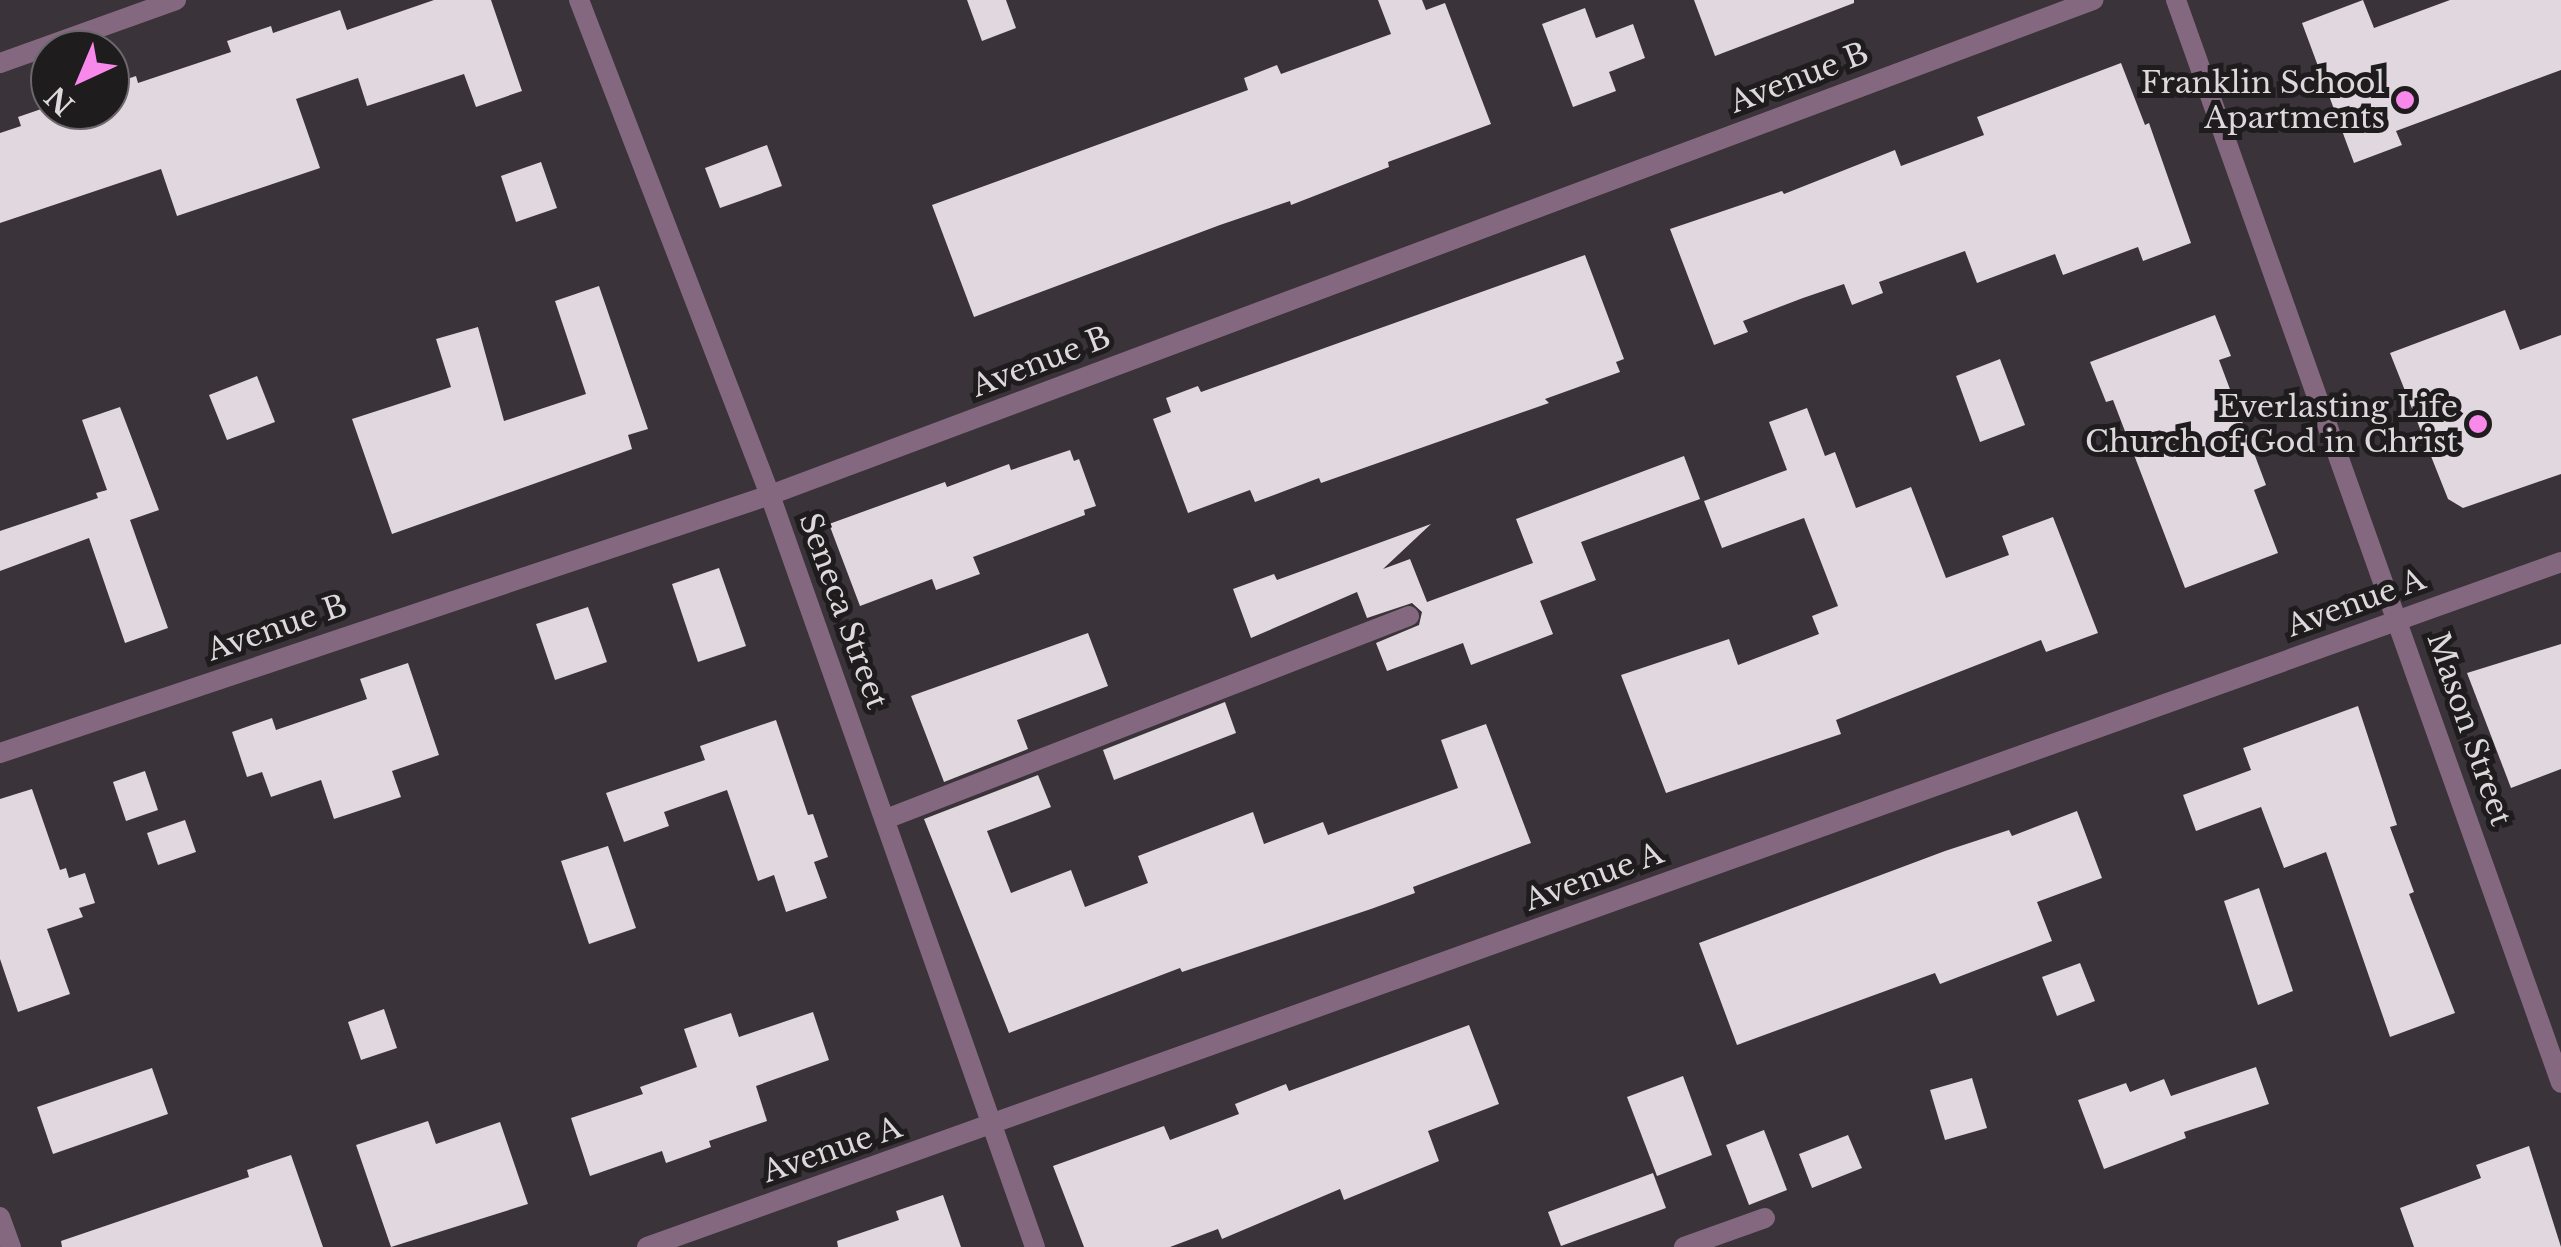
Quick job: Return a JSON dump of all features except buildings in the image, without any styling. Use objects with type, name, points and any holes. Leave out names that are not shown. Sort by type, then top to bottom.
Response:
[{"type":"street","points":[[0,63],[176,0]]},
{"type":"street","name":"Seneca Street","points":[[579,0],[770,494],[1036,1247]]},
{"type":"street","name":"Avenue B","points":[[0,753],[770,494],[2093,0]]},
{"type":"street","name":"Mason Street","points":[[2176,0],[2561,1083]]},
{"type":"street","name":"Avenue A","points":[[647,1247],[2561,562]]},
{"type":"street","points":[[886,819],[1409,616]]},
{"type":"street","points":[[0,1217],[11,1247]]},
{"type":"street","points":[[1684,1247],[1765,1218]]},
{"type":"place","name":"Franklin School Apartments","points":[[2405,100]]},
{"type":"place","name":"Everlasting Life Church of God in Christ","points":[[2478,424]]}]
